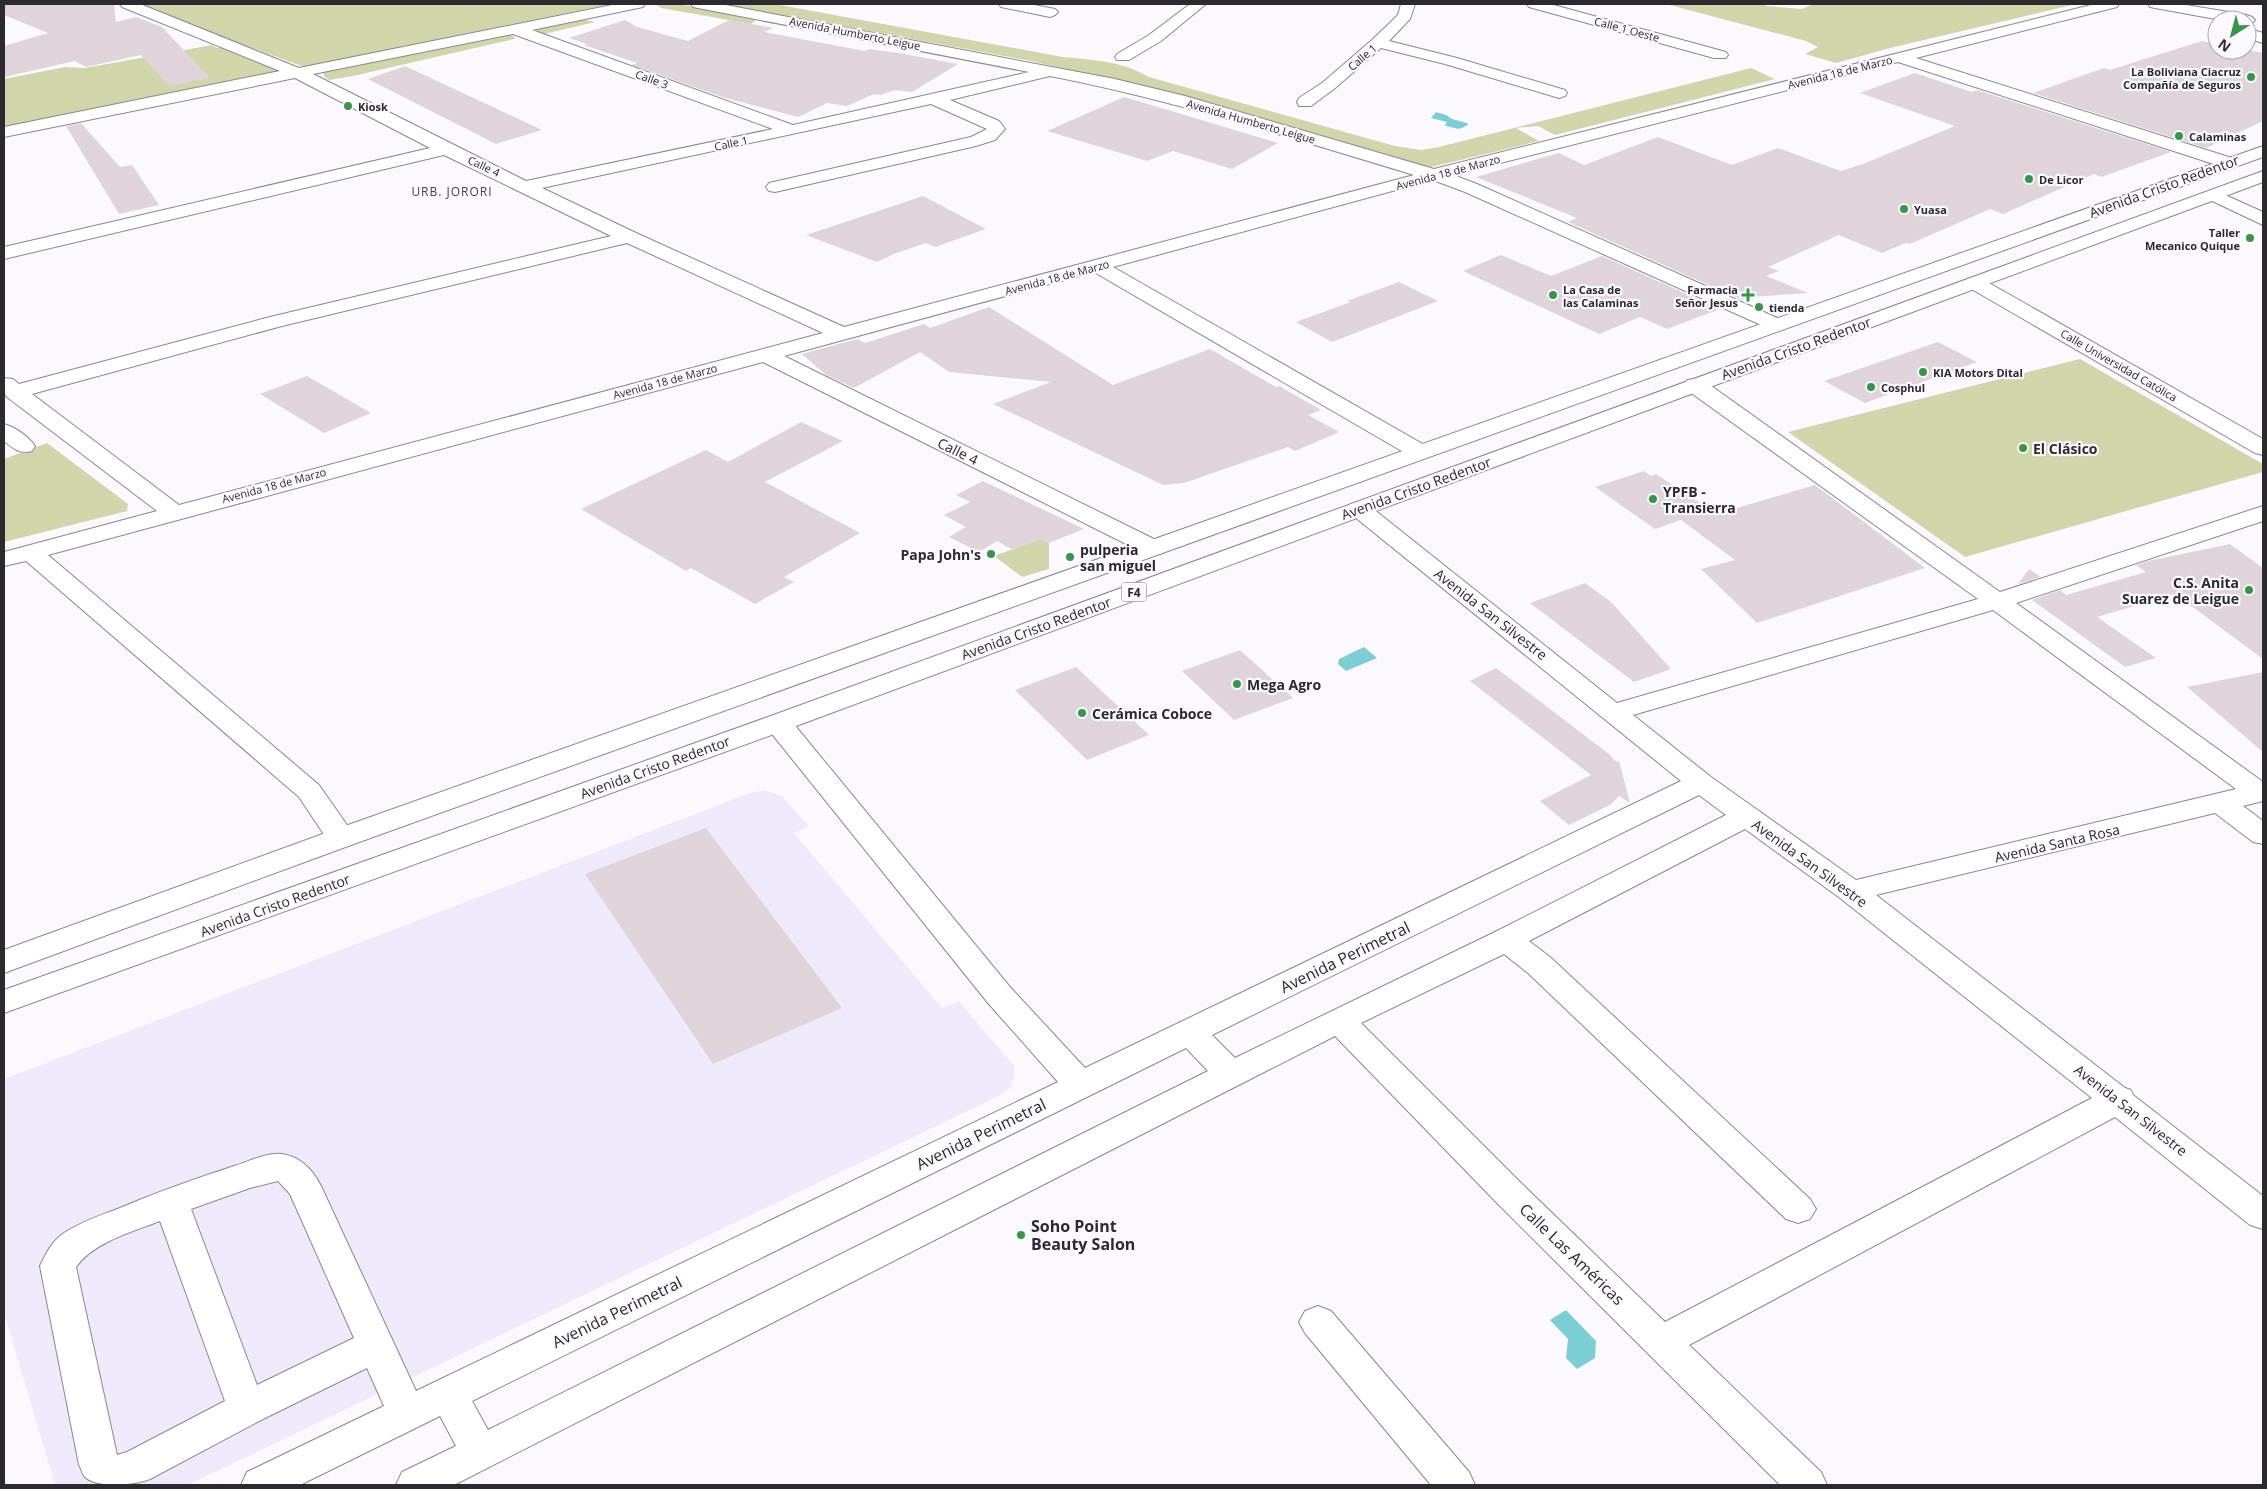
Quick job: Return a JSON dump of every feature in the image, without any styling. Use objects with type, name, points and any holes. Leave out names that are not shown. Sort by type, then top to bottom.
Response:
[{"type":"main road","name":"Calle 4","points":[[127,4],[296,72],[446,148],[629,236],[841,333]]},
{"type":"main road","points":[[4,132],[638,4]]},
{"type":"main road","name":"Avenida Humberto Leigue","points":[[698,4],[1056,72],[1179,100],[1435,175],[1471,188],[1777,325]]},
{"type":"main road","points":[[1006,4],[1050,12]]},
{"type":"main road","points":[[1123,57],[1155,38],[1199,4]]},
{"type":"main road","name":"Calle 1","points":[[1305,102],[1328,86],[1378,43],[1405,16],[1408,4]]},
{"type":"main road","name":"Calle 1 Oeste","points":[[1534,4],[1720,55]]},
{"type":"main road","name":"Avenida 18 de Marzo","points":[[4,559],[173,512],[1435,175],[2112,4]]},
{"type":"main road","points":[[2158,5],[2207,13]]},
{"type":"main road","points":[[2158,5],[2207,20]]},
{"type":"main road","name":"Calle 3","points":[[512,28],[792,130]]},
{"type":"main road","points":[[1378,43],[1451,61],[1559,93]]},
{"type":"main road","points":[[1897,57],[2229,163]]},
{"type":"main road","name":"Calle 1","points":[[527,186],[1056,72]]},
{"type":"main road","points":[[775,187],[976,140],[989,136],[996,129],[993,125],[934,99]]},
{"type":"main road","points":[[4,253],[446,148]]},
{"type":"main road","name":"Avenida Cristo Redentor","points":[[4,962],[341,838],[2263,151]]},
{"type":"main road","name":"Avenida Cristo Redentor","points":[[4,1002],[778,723],[2263,176]]},
{"type":"main road","points":[[2214,195],[2263,219]]},
{"type":"main road","points":[[9,388],[286,318],[629,236]]},
{"type":"main road","points":[[1097,266],[1420,452]]},
{"type":"main road","name":"Calle Universidad Católica","points":[[1975,283],[2263,448]]},
{"type":"main road","name":"Calle 4","points":[[764,354],[1153,548]]},
{"type":"main road","points":[[1695,385],[2262,793]]},
{"type":"main road","points":[[9,388],[173,512]]},
{"type":"main road","points":[[4,431],[24,446]]},
{"type":"main road","name":"Avenida San Silvestre","points":[[1359,509],[1701,783],[1850,891],[2263,1214]]},
{"type":"main road","points":[[1614,712],[1997,601],[2263,512]]},
{"type":"main road","points":[[30,552],[309,791],[341,838]]},
{"type":"main road","points":[[778,723],[999,995],[1081,1085]]},
{"type":"main road","name":"Avenida Perimetral","points":[[261,1485],[1701,783]]},
{"type":"main road","name":"Avenida Santa Rosa","points":[[1850,891],[2262,793]]},
{"type":"main road","points":[[2222,804],[2263,835]]},
{"type":"main road","points":[[416,1485],[1339,1020],[1506,940],[1747,816]]},
{"type":"main road","points":[[1506,940],[1539,966],[1798,1209]]},
{"type":"main road","name":"Calle Las Américas","points":[[1339,1020],[1510,1194],[1807,1485]]},
{"type":"main road","points":[[1190,1033],[1232,1075]]},
{"type":"main road","points":[[1661,1342],[2119,1100]]},
{"type":"main road","points":[[375,1346],[247,1408],[136,1466],[114,1473],[99,1465],[58,1266],[62,1256],[78,1242],[125,1220],[255,1173],[280,1167],[291,1172],[304,1186],[407,1414]]},
{"type":"main road","points":[[171,1204],[247,1408]]},
{"type":"main road","points":[[1318,1322],[1456,1485]]},
{"type":"main road","points":[[448,1394],[480,1453]]},
{"type":"shaded area","points":[[764,790],[782,796],[809,826],[794,833],[942,1008],[959,1001],[1014,1066],[1014,1077],[1010,1089],[999,1096],[188,1485],[55,1485],[4,1313],[4,1079],[750,793]]},
{"type":"green space","points":[[134,4],[611,4],[304,67]]},
{"type":"green space","points":[[655,4],[678,4],[755,18],[755,21],[751,24],[661,8]]},
{"type":"green space","points":[[719,4],[782,4],[780,5],[1063,57],[1118,64],[1149,77],[1395,146],[1421,150],[1751,68],[1775,79],[1555,135],[1538,126],[1516,128],[1539,141],[1427,168],[1146,87],[1026,60]]},
{"type":"green space","points":[[1666,4],[1766,4],[1765,6],[1802,9],[1814,4],[2076,4],[1890,48],[1836,63],[1805,54],[1818,47],[1806,41]]},
{"type":"green space","points":[[576,18],[595,22],[540,35],[531,31],[532,28]]},
{"type":"green space","points":[[506,33],[515,37],[514,39],[353,76],[329,80],[324,76],[323,72]]},
{"type":"green space","points":[[212,45],[217,48],[226,46],[279,69],[283,76],[4,131],[4,79],[65,67],[85,68]]},
{"type":"green space","name":"El Clásico","points":[[2080,359],[2263,464],[2263,472],[1965,557],[1788,432]]},
{"type":"green space","points":[[47,443],[128,504],[127,511],[4,542],[4,459]]},
{"type":"green space","points":[[1041,539],[1049,543],[1049,569],[1022,577],[994,556]]},
{"type":"water","points":[[1436,112],[1468,125],[1459,129],[1446,126],[1447,122],[1431,118]]},
{"type":"water","points":[[1364,647],[1377,658],[1346,671],[1338,664],[1339,659]]},
{"type":"water","points":[[1566,1310],[1596,1341],[1595,1358],[1577,1369],[1566,1358],[1568,1339],[1550,1320]]},
{"type":"building","points":[[4,4],[114,4],[116,22],[136,17],[162,27],[210,78],[169,86],[141,55],[86,67],[75,61],[4,77],[4,46],[48,33],[4,15]]},
{"type":"building","points":[[625,20],[637,27],[688,41],[729,20],[773,28],[764,32],[865,51],[869,49],[898,53],[958,64],[912,92],[895,90],[880,95],[874,94],[847,106],[827,103],[798,117],[722,97],[632,65],[637,63],[569,38]]},
{"type":"building","points":[[2202,41],[2207,42],[2207,60],[2257,60],[2257,52],[2263,53],[2263,121],[2206,148],[2033,93],[2104,68],[2110,70]]},
{"type":"building","points":[[405,66],[542,130],[496,144],[368,79]]},
{"type":"building","points":[[1915,73],[1972,92],[1977,90],[2171,152],[2101,177],[2094,174],[2003,214],[1990,209],[1910,244],[1905,243],[1882,253],[1839,235],[1768,267],[1779,271],[1766,276],[1808,293],[1749,297],[1742,300],[1568,222],[1577,218],[1476,177],[1559,153],[1584,165],[1658,137],[1732,165],[1778,148],[1841,171],[1863,164],[1955,126],[1860,93]]},
{"type":"building","points":[[1124,97],[1278,143],[1232,169],[1173,151],[1147,161],[1047,131]]},
{"type":"building","points":[[81,123],[120,167],[132,165],[159,205],[119,214],[66,126]]},
{"type":"building","points":[[923,196],[986,229],[935,247],[926,243],[896,253],[877,262],[806,235]]},
{"type":"building","points":[[1501,255],[1551,276],[1602,256],[1720,309],[1667,329],[1640,317],[1599,334],[1463,271]]},
{"type":"building","points":[[1399,282],[1438,301],[1332,342],[1296,322],[1351,302],[1347,301]]},
{"type":"building","points":[[989,307],[1113,385],[1210,349],[1276,387],[1279,386],[1321,410],[1308,415],[1339,432],[1295,451],[1288,447],[1184,483],[1163,485],[993,404],[1051,382],[949,372],[920,352],[854,388],[826,375],[802,354],[857,339],[865,343],[924,324],[930,328]]},
{"type":"building","points":[[1938,342],[1977,362],[1865,403],[1824,381]]},
{"type":"building","points":[[307,376],[371,413],[324,433],[260,394]]},
{"type":"building","points":[[801,422],[843,441],[765,482],[860,533],[784,577],[794,582],[755,604],[691,568],[686,571],[581,509],[706,450],[728,462]]},
{"type":"building","points":[[1644,471],[1651,476],[1656,474],[1717,514],[1815,485],[1925,568],[1757,623],[1701,569],[1735,560],[1681,520],[1655,529],[1595,487]]},
{"type":"building","points":[[983,481],[1084,529],[1049,543],[1041,539],[1013,550],[997,541],[979,552],[949,537],[966,527],[944,515],[970,502],[956,495]]},
{"type":"building","points":[[2230,544],[2263,568],[2263,659],[2175,594],[2097,617],[2156,658],[2125,667],[2032,600],[2060,590],[2066,595],[2146,572],[2136,565],[2148,561]]},
{"type":"building","points":[[2029,569],[2041,577],[2018,584]]},
{"type":"building","points":[[1585,583],[1611,602],[1671,669],[1634,682],[1530,603]]},
{"type":"building","name":"Mega Agro","points":[[1240,650],[1293,698],[1234,720],[1182,671]]},
{"type":"building","name":"Cerámica Coboce","points":[[1076,667],[1149,735],[1087,760],[1015,690]]},
{"type":"building","points":[[1496,668],[1609,754],[1616,762],[1619,761],[1630,803],[1619,796],[1610,805],[1569,825],[1540,801],[1591,775],[1470,681]]},
{"type":"building","points":[[2263,672],[2263,752],[2187,687]]},
{"type":"building","points":[[706,828],[842,1008],[713,1064],[585,874]]},
{"type":"place","name":"La Boliviana Ciacruz Compañía de Seguros","points":[[2251,77]]},
{"type":"place","name":"Kiosk","points":[[348,106]]},
{"type":"place","name":"Calaminas","points":[[2179,136]]},
{"type":"place","name":"De Licor","points":[[2029,179]]},
{"type":"place","name":"Yuasa","points":[[1904,209]]},
{"type":"place","name":"Taller Mecanico Quique","points":[[2250,238]]},
{"type":"place","name":"La Casa de las Calaminas","points":[[1553,295]]},
{"type":"place","name":"Farmacia Señor Jesus","points":[[1748,295]]},
{"type":"place","name":"tienda","points":[[1759,307]]},
{"type":"place","name":"KIA Motors Dital","points":[[1923,372]]},
{"type":"place","name":"Cosphul","points":[[1871,387]]},
{"type":"place","name":"El Clásico","points":[[2023,448]]},
{"type":"place","name":"YPFB - Transierra","points":[[1653,499]]},
{"type":"place","name":"Papa John's","points":[[991,554]]},
{"type":"place","name":"pulperia san miguel","points":[[1070,557]]},
{"type":"place","name":"C.S. Anita Suarez de Leigue","points":[[2249,590]]},
{"type":"place","name":"Mega Agro","points":[[1237,684]]},
{"type":"place","name":"Cerámica Coboce","points":[[1082,713]]},
{"type":"place","name":"Soho Point Beauty Salon","points":[[1021,1235]]},
{"type":"district","name":"URB. JORORI","points":[[452,191]]}]
